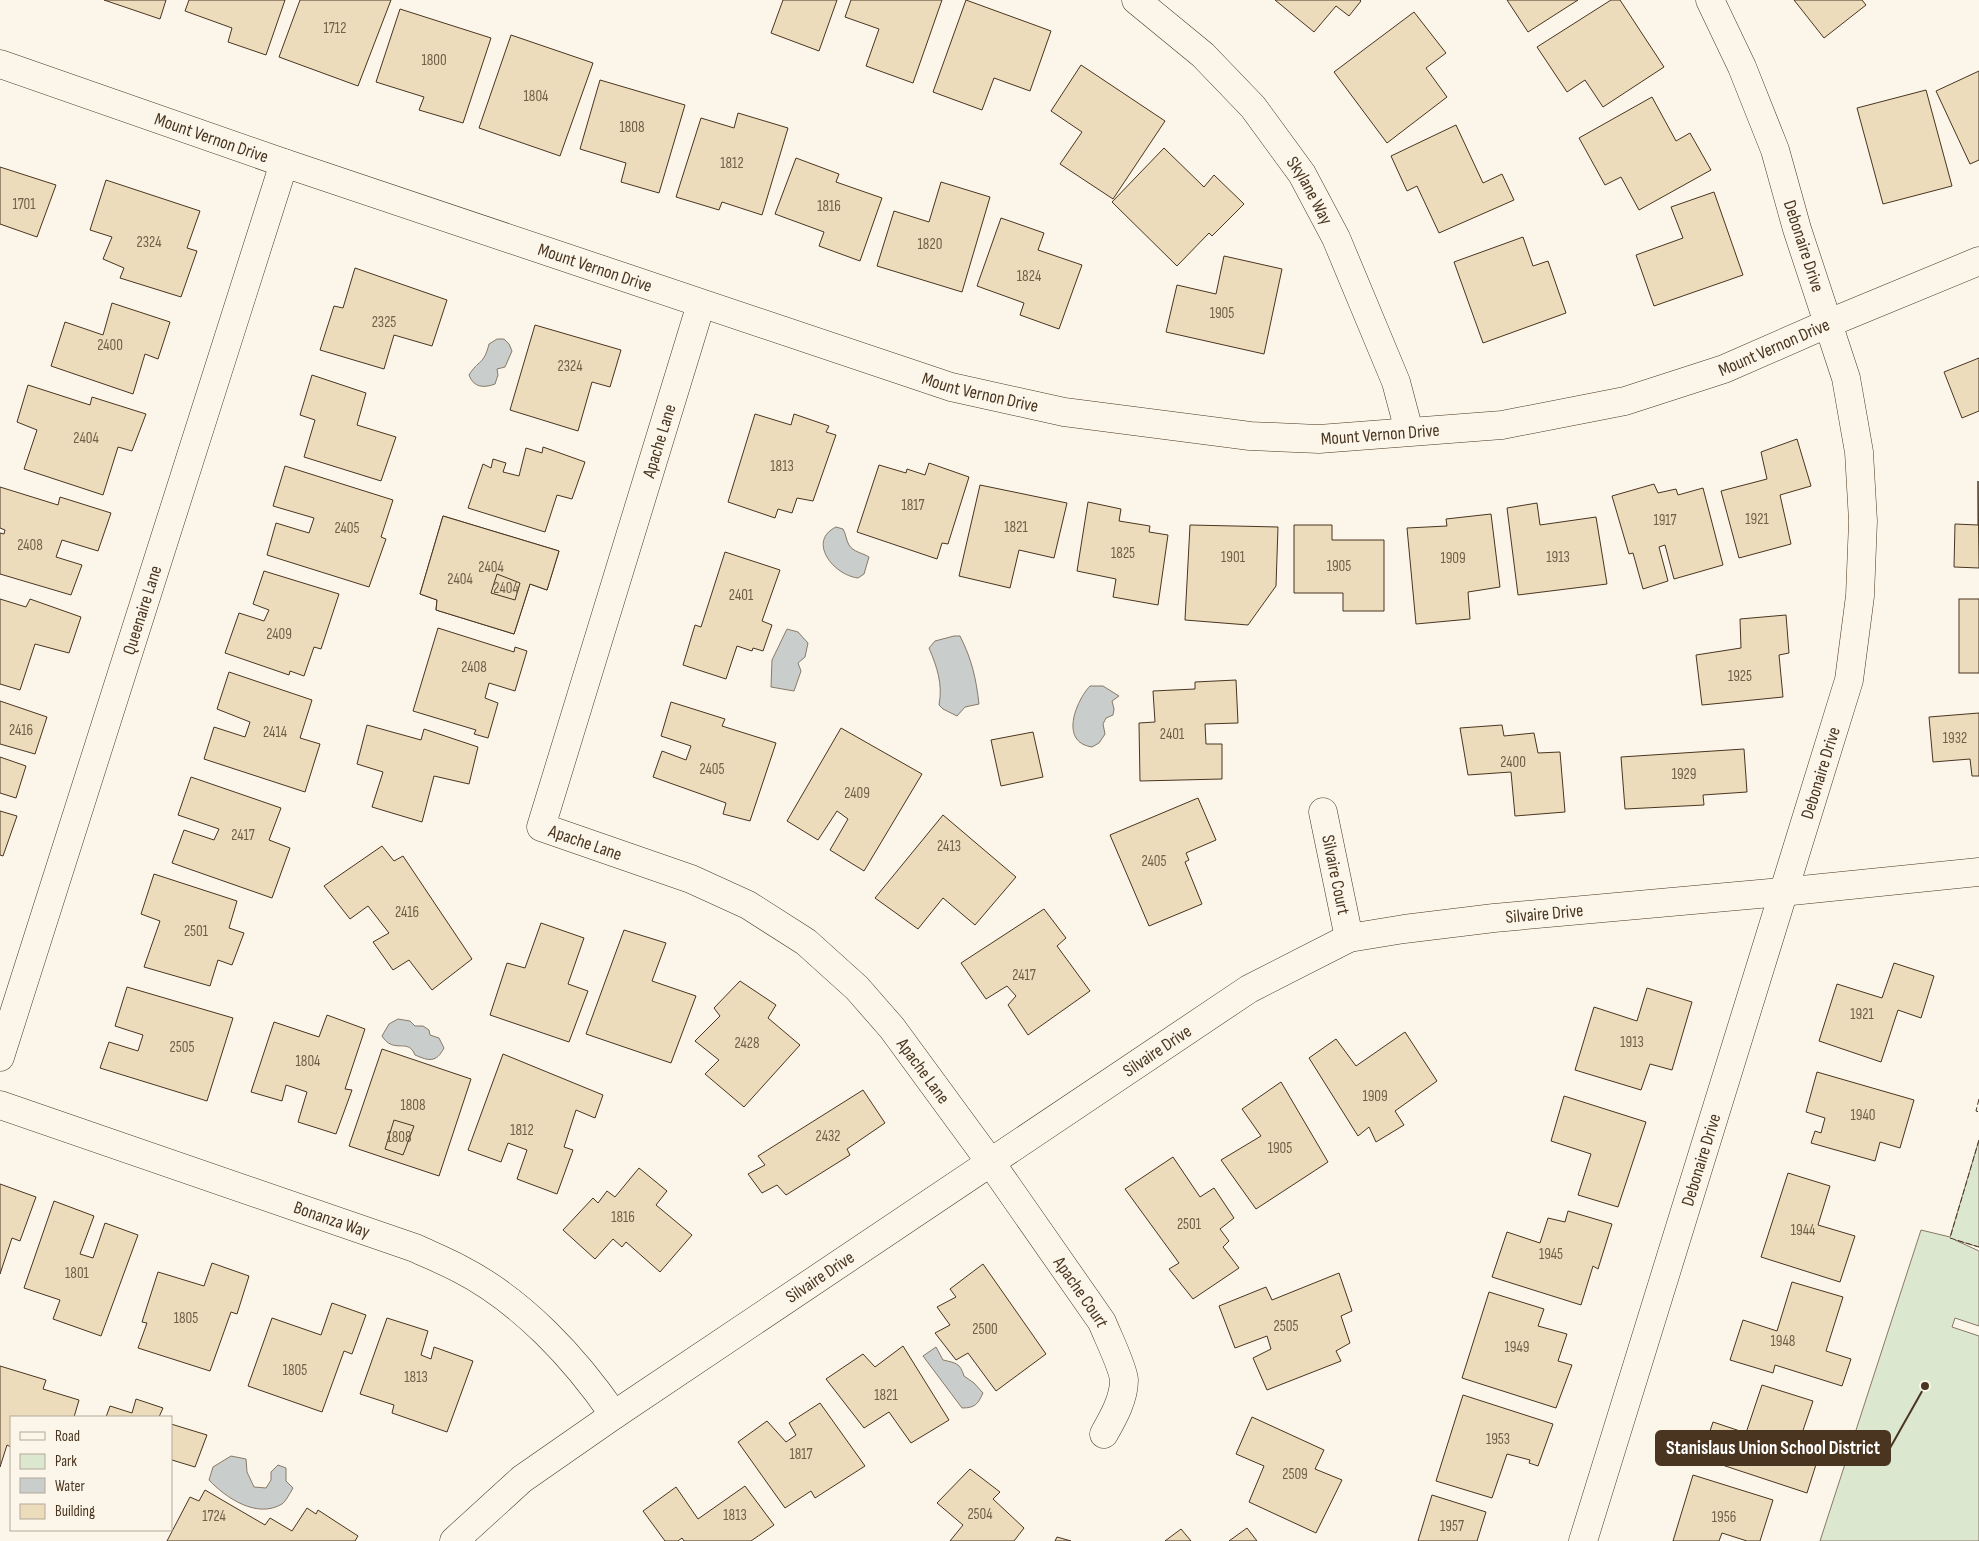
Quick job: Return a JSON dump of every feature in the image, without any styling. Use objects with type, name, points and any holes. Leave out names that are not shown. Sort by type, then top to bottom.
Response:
[{"type":"street","name":"Skylane Way","points":[[1136,0],[1203,55],[1253,107],[1302,174],[1336,238],[1396,382],[1409,431]]},
{"type":"street","name":"Debonaire Drive","points":[[1583,1541],[1849,680],[1860,596],[1863,521],[1859,452],[1846,378],[1797,229],[1775,150],[1742,67],[1710,0]]},
{"type":"street","name":"Mount Vernon Drive","points":[[0,64],[284,164],[950,387],[1064,412],[1250,436],[1319,439],[1502,424],[1625,401],[1724,369],[1829,323],[1979,262]]},
{"type":"street","name":"Queenaire Lane","points":[[0,1057],[284,164]]},
{"type":"street","name":"Apache Lane","points":[[701,304],[541,827],[692,879],[748,904],[806,942],[857,988],[886,1022],[991,1163]]},
{"type":"street","name":"Silvaire Court","points":[[1323,812],[1349,938]]},
{"type":"street","name":"Silvaire Drive","points":[[454,1541],[522,1479],[614,1415],[1249,989],[1349,938],[1494,918],[1979,872]]},
{"type":"street","name":"Bonanza Way","points":[[0,1105],[415,1248],[461,1269],[505,1298],[560,1346],[597,1390],[614,1415]]},
{"type":"street","name":"Apache Court","points":[[991,1163],[1102,1322],[1114,1349],[1124,1379],[1118,1410],[1104,1434]]},
{"type":"green space","points":[[1979,1140],[1979,1247],[1955,1240],[1979,1251],[1979,1326],[1955,1318],[1952,1327],[1979,1336],[1979,1541],[1820,1541],[1921,1230],[1950,1237]]},
{"type":"water","points":[[497,339],[504,339],[512,351],[505,367],[497,369],[498,375],[495,384],[487,386],[477,385],[469,375],[483,359],[489,344]]},
{"type":"water","points":[[836,527],[843,529],[851,547],[869,557],[864,574],[858,578],[840,571],[827,557],[824,540],[828,533]]},
{"type":"water","points":[[787,629],[798,632],[808,643],[805,657],[798,663],[801,671],[794,691],[771,687],[772,660]]},
{"type":"water","points":[[960,636],[968,653],[975,677],[979,704],[965,707],[957,716],[939,705],[940,690],[938,676],[929,648],[935,641]]},
{"type":"water","points":[[1090,686],[1103,686],[1119,696],[1112,701],[1113,715],[1106,718],[1103,724],[1105,734],[1099,743],[1092,747],[1082,744],[1076,737],[1073,729],[1076,711]]},
{"type":"water","points":[[398,1019],[410,1021],[415,1026],[423,1026],[429,1030],[430,1035],[439,1038],[444,1048],[441,1053],[435,1058],[424,1059],[415,1055],[409,1047],[396,1046],[387,1042],[382,1036],[389,1024]]},
{"type":"water","points":[[936,1347],[943,1360],[959,1366],[964,1376],[983,1393],[976,1405],[962,1408],[923,1356]]},
{"type":"water","points":[[231,1456],[246,1459],[247,1472],[254,1487],[266,1488],[271,1480],[271,1472],[278,1465],[286,1468],[286,1481],[293,1488],[285,1501],[272,1508],[252,1508],[233,1499],[216,1487],[209,1480],[213,1467]]},
{"type":"building","points":[[104,0],[166,0],[160,19]]},
{"type":"building","points":[[189,0],[285,0],[266,55],[228,42],[232,28],[185,11]]},
{"type":"building","points":[[300,0],[391,0],[358,86],[279,57]]},
{"type":"building","points":[[783,0],[837,0],[819,51],[771,33]]},
{"type":"building","points":[[851,0],[942,0],[913,83],[866,66],[879,29],[845,17]]},
{"type":"building","points":[[966,0],[1051,31],[1030,91],[994,78],[982,110],[933,92]]},
{"type":"building","points":[[1275,0],[1361,1],[1349,16],[1336,6],[1314,32]]},
{"type":"building","points":[[1507,0],[1578,0],[1528,32]]},
{"type":"building","points":[[1611,0],[1620,0],[1664,67],[1603,107],[1585,80],[1567,92],[1537,47]]},
{"type":"building","points":[[1794,0],[1862,0],[1866,5],[1824,38]]},
{"type":"building","points":[[400,9],[491,38],[463,123],[419,110],[424,97],[376,82]]},
{"type":"building","points":[[1414,12],[1446,53],[1426,68],[1447,97],[1387,143],[1334,72]]},
{"type":"building","points":[[511,35],[593,63],[560,156],[479,128]]},
{"type":"building","points":[[1081,65],[1165,121],[1113,199],[1060,164],[1082,132],[1051,111]]},
{"type":"building","points":[[1979,71],[1979,160],[1970,164],[1936,91]]},
{"type":"building","points":[[600,80],[685,105],[659,193],[621,182],[626,163],[580,149]]},
{"type":"building","points":[[1926,90],[1952,186],[1883,204],[1857,108]]},
{"type":"building","points":[[1652,97],[1676,141],[1690,133],[1711,170],[1639,210],[1621,177],[1605,185],[1579,138]]},
{"type":"building","points":[[738,113],[788,128],[762,215],[722,202],[719,210],[676,197],[701,118],[734,128]]},
{"type":"building","points":[[1456,125],[1483,183],[1502,174],[1514,200],[1439,233],[1417,186],[1407,191],[1391,156]]},
{"type":"building","points":[[1164,148],[1204,187],[1214,175],[1244,204],[1212,236],[1209,233],[1177,266],[1112,202]]},
{"type":"building","points":[[796,158],[839,174],[836,182],[882,198],[860,261],[819,246],[824,232],[775,214]]},
{"type":"building","points":[[0,167],[56,185],[37,237],[0,224]]},
{"type":"building","points":[[106,180],[200,211],[187,248],[197,251],[181,297],[120,278],[124,268],[103,259],[112,237],[90,230]]},
{"type":"building","points":[[941,182],[990,197],[962,292],[877,266],[894,211],[929,222]]},
{"type":"building","points":[[1714,192],[1743,275],[1654,306],[1636,255],[1683,238],[1671,207]]},
{"type":"building","points":[[1001,218],[1044,233],[1038,250],[1082,265],[1059,329],[1020,315],[1024,303],[977,286]]},
{"type":"building","points":[[1523,237],[1533,266],[1548,261],[1566,313],[1483,343],[1454,262]]},
{"type":"building","points":[[1224,256],[1282,269],[1264,354],[1166,332],[1177,285],[1216,294]]},
{"type":"building","points":[[355,268],[447,300],[432,346],[394,335],[384,369],[320,350],[334,306],[343,308]]},
{"type":"building","points":[[112,303],[170,322],[158,359],[145,354],[133,394],[51,366],[65,322],[103,335]]},
{"type":"building","points":[[535,325],[621,350],[610,387],[592,382],[578,431],[510,410]]},
{"type":"building","points":[[1979,358],[1979,411],[1962,418],[1944,372]]},
{"type":"building","points":[[312,375],[366,393],[357,425],[396,437],[381,481],[304,457],[315,420],[300,415]]},
{"type":"building","points":[[28,385],[90,405],[92,397],[146,414],[132,451],[118,447],[103,495],[24,469],[37,430],[17,422]]},
{"type":"building","points":[[755,414],[791,425],[794,414],[829,426],[826,432],[836,435],[813,501],[797,498],[792,513],[778,509],[775,518],[728,502]]},
{"type":"building","points":[[1797,439],[1811,486],[1780,495],[1791,544],[1739,558],[1721,491],[1767,479],[1761,452]]},
{"type":"building","points":[[543,447],[585,462],[572,499],[557,495],[545,532],[468,508],[483,464],[491,468],[493,459],[506,463],[503,472],[519,476],[526,448],[542,453]]},
{"type":"building","points":[[929,463],[969,477],[948,544],[942,543],[937,559],[857,532],[879,465],[906,473],[907,469],[925,475]]},
{"type":"building","points":[[285,466],[393,500],[381,537],[386,539],[369,587],[267,555],[276,523],[309,533],[314,518],[273,506]]},
{"type":"building","points":[[1978,481],[1979,568],[1954,567],[1955,524],[1978,525]]},
{"type":"building","points":[[1654,484],[1658,493],[1676,489],[1678,495],[1703,488],[1723,565],[1674,579],[1665,545],[1659,547],[1668,581],[1643,589],[1633,553],[1629,554],[1612,496]]},
{"type":"building","points":[[980,485],[1067,503],[1054,558],[1019,550],[1010,588],[959,576]]},
{"type":"building","points":[[0,487],[58,505],[60,497],[111,513],[98,551],[62,540],[56,557],[82,565],[71,595],[0,574],[0,533],[4,534],[5,530],[0,528]]},
{"type":"building","points":[[1088,502],[1121,509],[1119,521],[1150,526],[1149,532],[1168,535],[1158,605],[1113,597],[1116,579],[1077,571]]},
{"type":"building","points":[[1537,503],[1540,525],[1596,517],[1607,584],[1518,595],[1507,508]]},
{"type":"building","points":[[1491,514],[1500,587],[1468,592],[1470,619],[1416,624],[1407,528],[1447,526],[1446,519]]},
{"type":"building","points":[[443,516],[559,551],[547,590],[530,584],[514,634],[436,610],[437,600],[420,594]],"holes":[[[497,574],[520,583],[515,600],[491,593]]]},
{"type":"building","points":[[443,516],[559,551],[547,590],[530,584],[514,634],[436,610],[437,600],[420,594]]},
{"type":"building","points":[[1190,525],[1278,527],[1276,586],[1248,625],[1185,620]]},
{"type":"building","points":[[1294,525],[1332,525],[1332,540],[1384,540],[1384,611],[1343,611],[1343,593],[1294,593]]},
{"type":"building","points":[[725,552],[780,570],[762,621],[772,625],[763,651],[753,648],[752,651],[737,646],[726,679],[683,665],[695,625],[701,627]]},
{"type":"building","points":[[264,571],[339,594],[321,649],[314,647],[304,676],[290,671],[289,675],[225,653],[239,613],[264,621],[269,610],[253,604]]},
{"type":"building","points":[[497,574],[520,583],[515,600],[491,593]]},
{"type":"building","points":[[0,599],[26,607],[30,599],[81,617],[69,653],[35,644],[20,690],[0,684]]},
{"type":"building","points":[[1959,599],[1979,599],[1979,673],[1959,673]]},
{"type":"building","points":[[1786,615],[1789,653],[1779,655],[1783,697],[1702,705],[1696,655],[1741,648],[1740,619]]},
{"type":"building","points":[[438,628],[514,652],[515,647],[527,651],[515,691],[489,683],[485,698],[498,703],[488,738],[474,734],[476,730],[413,711]]},
{"type":"building","points":[[229,672],[312,700],[300,738],[320,744],[305,792],[204,759],[214,727],[245,737],[250,722],[217,709]]},
{"type":"building","points":[[1236,680],[1238,723],[1205,724],[1206,744],[1222,744],[1222,779],[1140,781],[1139,723],[1155,722],[1153,691],[1195,689],[1195,682]]},
{"type":"building","points":[[0,701],[47,717],[35,754],[0,744]]},
{"type":"building","points":[[671,702],[725,719],[722,726],[776,743],[750,821],[723,814],[726,803],[653,777],[662,751],[686,760],[691,746],[661,736]]},
{"type":"building","points":[[1979,713],[1979,776],[1972,776],[1970,759],[1933,762],[1929,717]]},
{"type":"building","points":[[367,725],[421,740],[424,729],[478,747],[469,784],[434,776],[422,822],[372,807],[383,772],[357,764]]},
{"type":"building","points":[[1502,725],[1504,736],[1534,733],[1538,753],[1560,752],[1565,812],[1515,816],[1511,772],[1468,775],[1460,728]]},
{"type":"building","points":[[841,728],[922,774],[864,871],[830,850],[848,819],[837,811],[818,840],[787,821]]},
{"type":"building","points":[[1033,732],[1043,777],[1001,786],[991,740]]},
{"type":"building","points":[[1744,749],[1747,792],[1703,795],[1704,805],[1625,809],[1621,757]]},
{"type":"building","points":[[0,757],[26,766],[16,798],[0,793]]},
{"type":"building","points":[[191,777],[281,808],[269,840],[290,848],[272,898],[172,863],[184,830],[214,840],[219,829],[178,815]]},
{"type":"building","points":[[1198,798],[1216,840],[1186,853],[1189,860],[1185,862],[1202,904],[1149,926],[1110,835]]},
{"type":"building","points":[[0,811],[17,816],[3,856],[0,855]]},
{"type":"building","points":[[943,815],[1016,877],[975,925],[943,898],[918,929],[875,898]]},
{"type":"building","points":[[382,846],[394,861],[403,856],[472,959],[432,990],[409,960],[393,970],[373,942],[389,933],[368,906],[350,919],[324,886]]},
{"type":"building","points":[[154,874],[237,901],[229,928],[244,933],[232,965],[218,960],[210,986],[144,967],[160,921],[141,914]]},
{"type":"building","points":[[1044,909],[1066,938],[1057,946],[1090,991],[1028,1035],[1008,1005],[1016,996],[1007,986],[986,999],[961,963]]},
{"type":"building","points":[[541,923],[584,938],[568,984],[588,991],[569,1042],[490,1015],[507,963],[525,968]]},
{"type":"building","points":[[624,930],[666,943],[652,981],[696,996],[671,1063],[586,1034]]},
{"type":"building","points":[[1894,963],[1934,976],[1921,1018],[1898,1010],[1881,1062],[1819,1041],[1837,984],[1882,998]]},
{"type":"building","points":[[740,981],[776,1005],[768,1018],[800,1045],[744,1107],[705,1074],[719,1060],[695,1041],[720,1016],[714,1008]]},
{"type":"building","points":[[127,987],[233,1018],[207,1101],[100,1068],[109,1042],[138,1051],[143,1035],[115,1026]]},
{"type":"building","points":[[1647,988],[1692,1002],[1672,1070],[1650,1064],[1641,1090],[1575,1070],[1594,1007],[1637,1021]]},
{"type":"building","points":[[327,1015],[365,1029],[345,1089],[352,1090],[336,1134],[298,1122],[307,1092],[286,1085],[282,1101],[251,1092],[274,1022],[319,1037]]},
{"type":"building","points":[[1405,1032],[1437,1081],[1395,1111],[1404,1125],[1376,1142],[1369,1127],[1358,1136],[1309,1058],[1336,1039],[1356,1066]]},
{"type":"building","points":[[382,1049],[471,1079],[439,1176],[349,1146]]},
{"type":"building","points":[[503,1054],[603,1095],[595,1118],[576,1110],[564,1147],[573,1150],[557,1194],[517,1179],[527,1150],[508,1143],[501,1162],[468,1150]]},
{"type":"building","points":[[1817,1072],[1914,1100],[1900,1148],[1880,1142],[1875,1161],[1811,1143],[1815,1131],[1821,1133],[1825,1118],[1806,1112]]},
{"type":"building","points":[[1281,1082],[1328,1162],[1256,1209],[1221,1160],[1261,1136],[1242,1109]]},
{"type":"building","points":[[863,1090],[885,1123],[847,1149],[850,1155],[786,1195],[777,1185],[762,1193],[748,1174],[765,1165],[758,1156]]},
{"type":"building","points":[[1564,1096],[1646,1122],[1618,1207],[1578,1195],[1591,1154],[1551,1141]]},
{"type":"building","points":[[394,1120],[414,1126],[403,1155],[385,1149]]},
{"type":"building","points":[[1173,1157],[1200,1197],[1214,1188],[1234,1218],[1220,1229],[1229,1241],[1223,1247],[1239,1268],[1193,1299],[1169,1269],[1179,1263],[1125,1189]]},
{"type":"building","points":[[639,1168],[667,1191],[656,1205],[692,1235],[660,1272],[626,1242],[622,1247],[613,1239],[595,1259],[563,1230],[593,1198],[598,1203],[607,1191],[615,1197]]},
{"type":"building","points":[[1788,1173],[1830,1186],[1818,1225],[1855,1236],[1840,1282],[1761,1257]]},
{"type":"building","points":[[0,1184],[36,1197],[20,1241],[12,1238],[0,1274]]},
{"type":"building","points":[[54,1201],[94,1216],[80,1254],[93,1258],[105,1223],[138,1235],[101,1336],[53,1319],[60,1300],[24,1288]]},
{"type":"building","points":[[1568,1211],[1612,1224],[1598,1269],[1593,1266],[1581,1305],[1492,1277],[1507,1232],[1540,1243],[1548,1218],[1565,1222]]},
{"type":"building","points":[[212,1263],[249,1276],[237,1314],[231,1312],[210,1371],[138,1348],[147,1323],[142,1322],[158,1272],[204,1286]]},
{"type":"building","points":[[983,1264],[1046,1354],[996,1391],[968,1353],[956,1360],[935,1333],[950,1325],[937,1307],[956,1297],[950,1289]]},
{"type":"building","points":[[1339,1273],[1352,1311],[1341,1316],[1350,1343],[1336,1351],[1341,1361],[1267,1390],[1253,1358],[1271,1349],[1267,1336],[1235,1348],[1219,1306],[1266,1287],[1272,1300]]},
{"type":"building","points":[[1792,1282],[1843,1297],[1826,1351],[1851,1359],[1842,1386],[1775,1365],[1773,1373],[1730,1360],[1743,1320],[1777,1331]]},
{"type":"building","points":[[1489,1292],[1544,1309],[1538,1326],[1567,1334],[1558,1361],[1572,1365],[1556,1408],[1462,1378]]},
{"type":"building","points":[[332,1303],[366,1315],[352,1354],[344,1351],[322,1412],[248,1386],[272,1318],[321,1335]]},
{"type":"building","points":[[387,1318],[428,1331],[421,1355],[431,1359],[434,1347],[473,1361],[447,1432],[392,1413],[394,1405],[360,1394]]},
{"type":"building","points":[[903,1346],[949,1420],[911,1443],[889,1412],[864,1428],[826,1379],[863,1354],[875,1367]]},
{"type":"building","points":[[0,1366],[46,1380],[43,1389],[79,1400],[74,1416],[10,1416],[10,1446],[7,1445],[0,1467]]},
{"type":"building","points":[[1762,1385],[1813,1401],[1797,1448],[1819,1455],[1807,1493],[1701,1458],[1713,1422],[1746,1433]]},
{"type":"building","points":[[1463,1395],[1553,1424],[1538,1466],[1529,1463],[1530,1460],[1507,1454],[1492,1498],[1436,1481]]},
{"type":"building","points":[[136,1399],[163,1408],[159,1416],[106,1416],[110,1406],[132,1413]]},
{"type":"building","points":[[820,1403],[865,1466],[815,1498],[811,1491],[785,1508],[738,1442],[767,1421],[786,1442],[796,1435],[789,1423]]},
{"type":"building","points":[[1252,1417],[1324,1450],[1315,1469],[1342,1480],[1316,1533],[1249,1502],[1264,1466],[1236,1454]]},
{"type":"building","points":[[172,1424],[207,1435],[195,1467],[172,1460]]},
{"type":"building","points":[[970,1469],[1000,1492],[993,1499],[1024,1528],[1014,1541],[950,1541],[963,1525],[937,1503]]},
{"type":"building","points":[[1693,1475],[1773,1500],[1760,1541],[1747,1541],[1722,1533],[1719,1541],[1673,1541]]},
{"type":"building","points":[[745,1486],[774,1525],[751,1541],[684,1541],[682,1538],[678,1541],[665,1541],[643,1511],[676,1487],[698,1519]]},
{"type":"building","points":[[205,1490],[265,1525],[270,1518],[292,1531],[307,1508],[316,1514],[318,1510],[358,1536],[355,1541],[167,1541],[190,1497],[199,1501]]},
{"type":"building","points":[[1432,1495],[1486,1512],[1477,1541],[1418,1541]]},
{"type":"building","points":[[1247,1528],[1257,1541],[1229,1541]]},
{"type":"building","points":[[1181,1529],[1191,1541],[1165,1541]]},
{"type":"building","points":[[1057,1537],[1071,1541],[1055,1541]]},
{"type":"fence","points":[[1979,1099],[1976,1111],[1979,1112]]},
{"type":"fence","points":[[1979,1140],[1950,1238],[1979,1247]]},
{"type":"place","name":"Stanislaus Union School District","points":[[1925,1386]]}]
